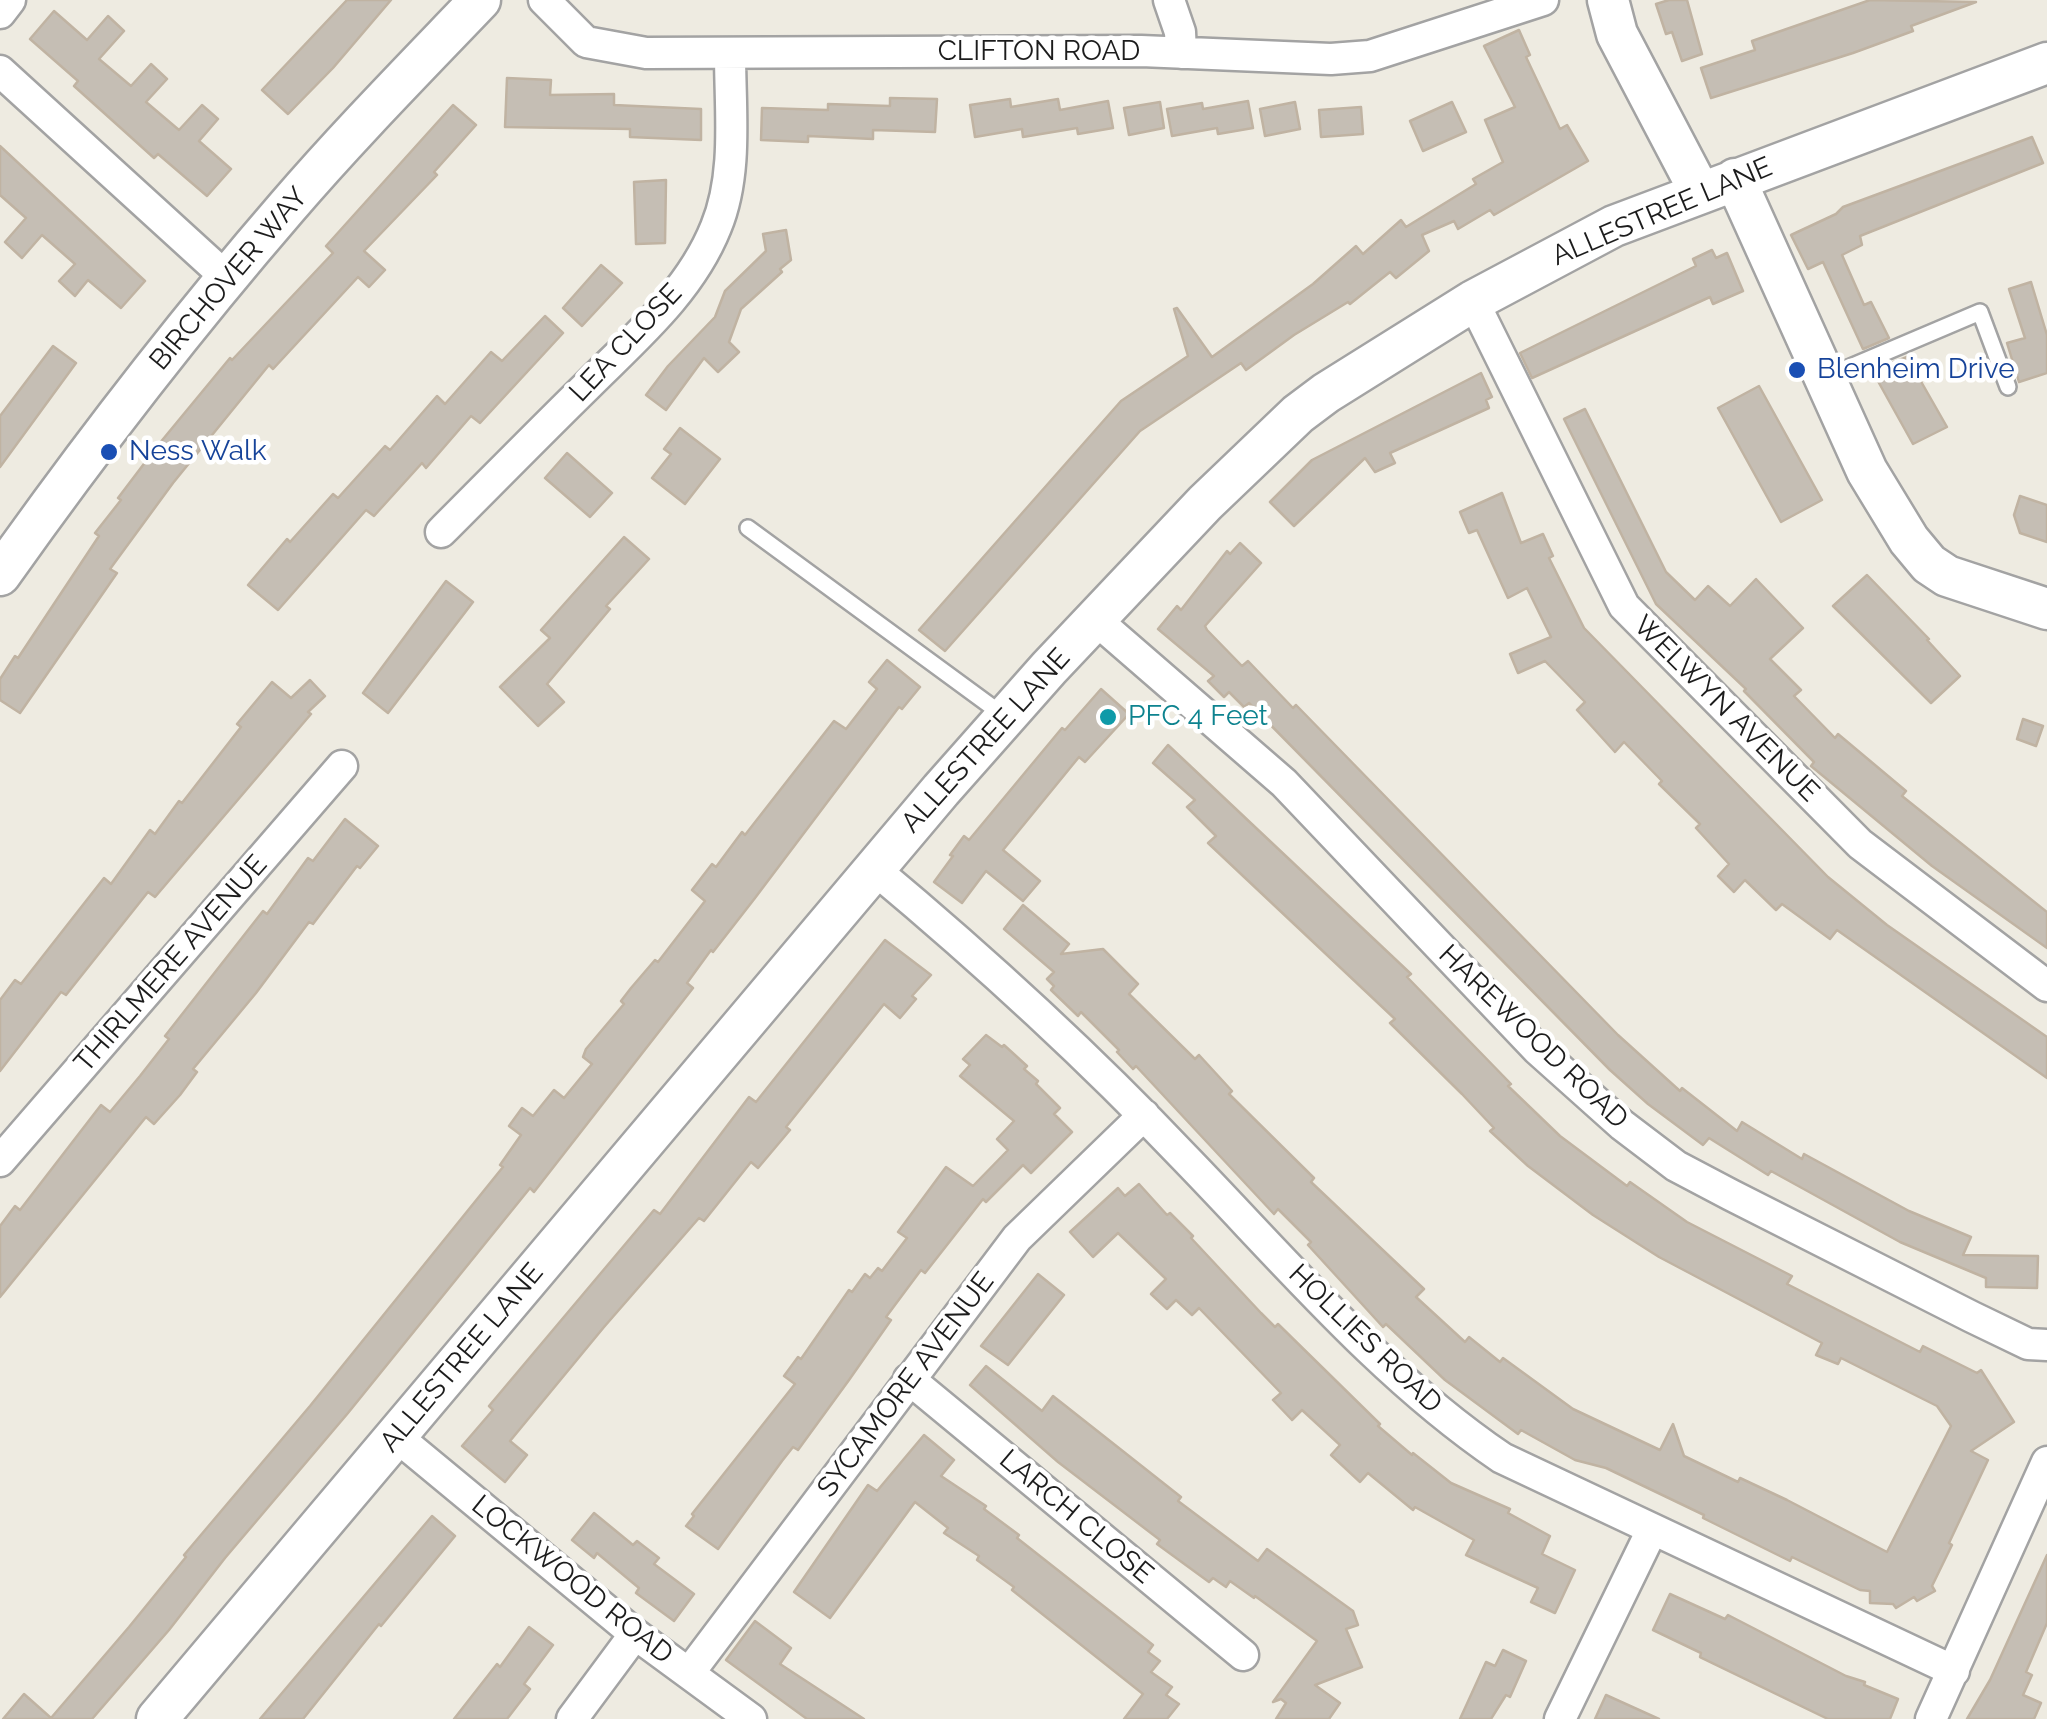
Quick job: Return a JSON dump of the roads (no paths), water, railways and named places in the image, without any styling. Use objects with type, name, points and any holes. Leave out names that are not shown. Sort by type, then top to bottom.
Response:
[{"type":"street","points":[[0,13],[10,0]]},
{"type":"street","name":"BIRCHOVER WAY","points":[[0,575],[79,464],[227,278],[312,179],[480,0]]},
{"type":"street","name":"CLIFTON ROAD","points":[[544,0],[586,42],[646,53],[1181,53],[1331,58],[1370,56],[1543,0]]},
{"type":"street","points":[[1169,0],[1180,32],[1181,53]]},
{"type":"street","points":[[1608,0],[1617,34],[1718,186],[1823,379],[1888,509],[1930,564],[1966,584],[2047,609]]},
{"type":"street","name":"LEA CLOSE","points":[[441,532],[640,335],[696,267],[717,226],[726,192],[730,54]]},
{"type":"street","name":"ALLESTREE LANE","points":[[157,1719],[874,868],[1006,717],[1205,502],[1298,414],[1342,382],[1473,301],[1614,226],[2047,63]]},
{"type":"street","points":[[0,71],[227,278]]},
{"type":"street","name":"WELWYN AVENUE","points":[[1473,301],[1624,606],[1860,844],[2047,986]]},
{"type":"street","name":"HAREWOOD ROAD","points":[[1096,620],[1284,783],[1537,1049],[1649,1146],[1690,1174],[1955,1308],[2028,1344],[2047,1345]]},
{"type":"street","name":"THIRLMERE AVENUE","points":[[0,1161],[342,766]]},
{"type":"street","name":"HOLLIES ROAD","points":[[874,868],[1031,1004],[1358,1337],[1435,1409],[1502,1458],[1954,1672]]},
{"type":"street","name":"SYCAMORE AVENUE","points":[[689,1673],[1017,1238],[1144,1115]]},
{"type":"street","name":"LARCH CLOSE","points":[[909,1379],[1242,1655]]},
{"type":"street","name":"LOCKWOOD ROAD","points":[[397,1437],[636,1634],[751,1719]]},
{"type":"street","points":[[1931,1719],[2047,1462]]},
{"type":"street","points":[[1560,1719],[1652,1530]]},
{"type":"street","points":[[572,1719],[636,1634]]},
{"type":"lane","points":[[1823,379],[1980,312],[2008,387]]},
{"type":"lane","points":[[748,528],[1006,717]]},
{"type":"place","name":"Blenheim Drive","points":[[1797,370]]},
{"type":"place","name":"Ness Walk","points":[[109,452]]},
{"type":"place","name":"PFC 4 Feet","points":[[1108,717]]}]
